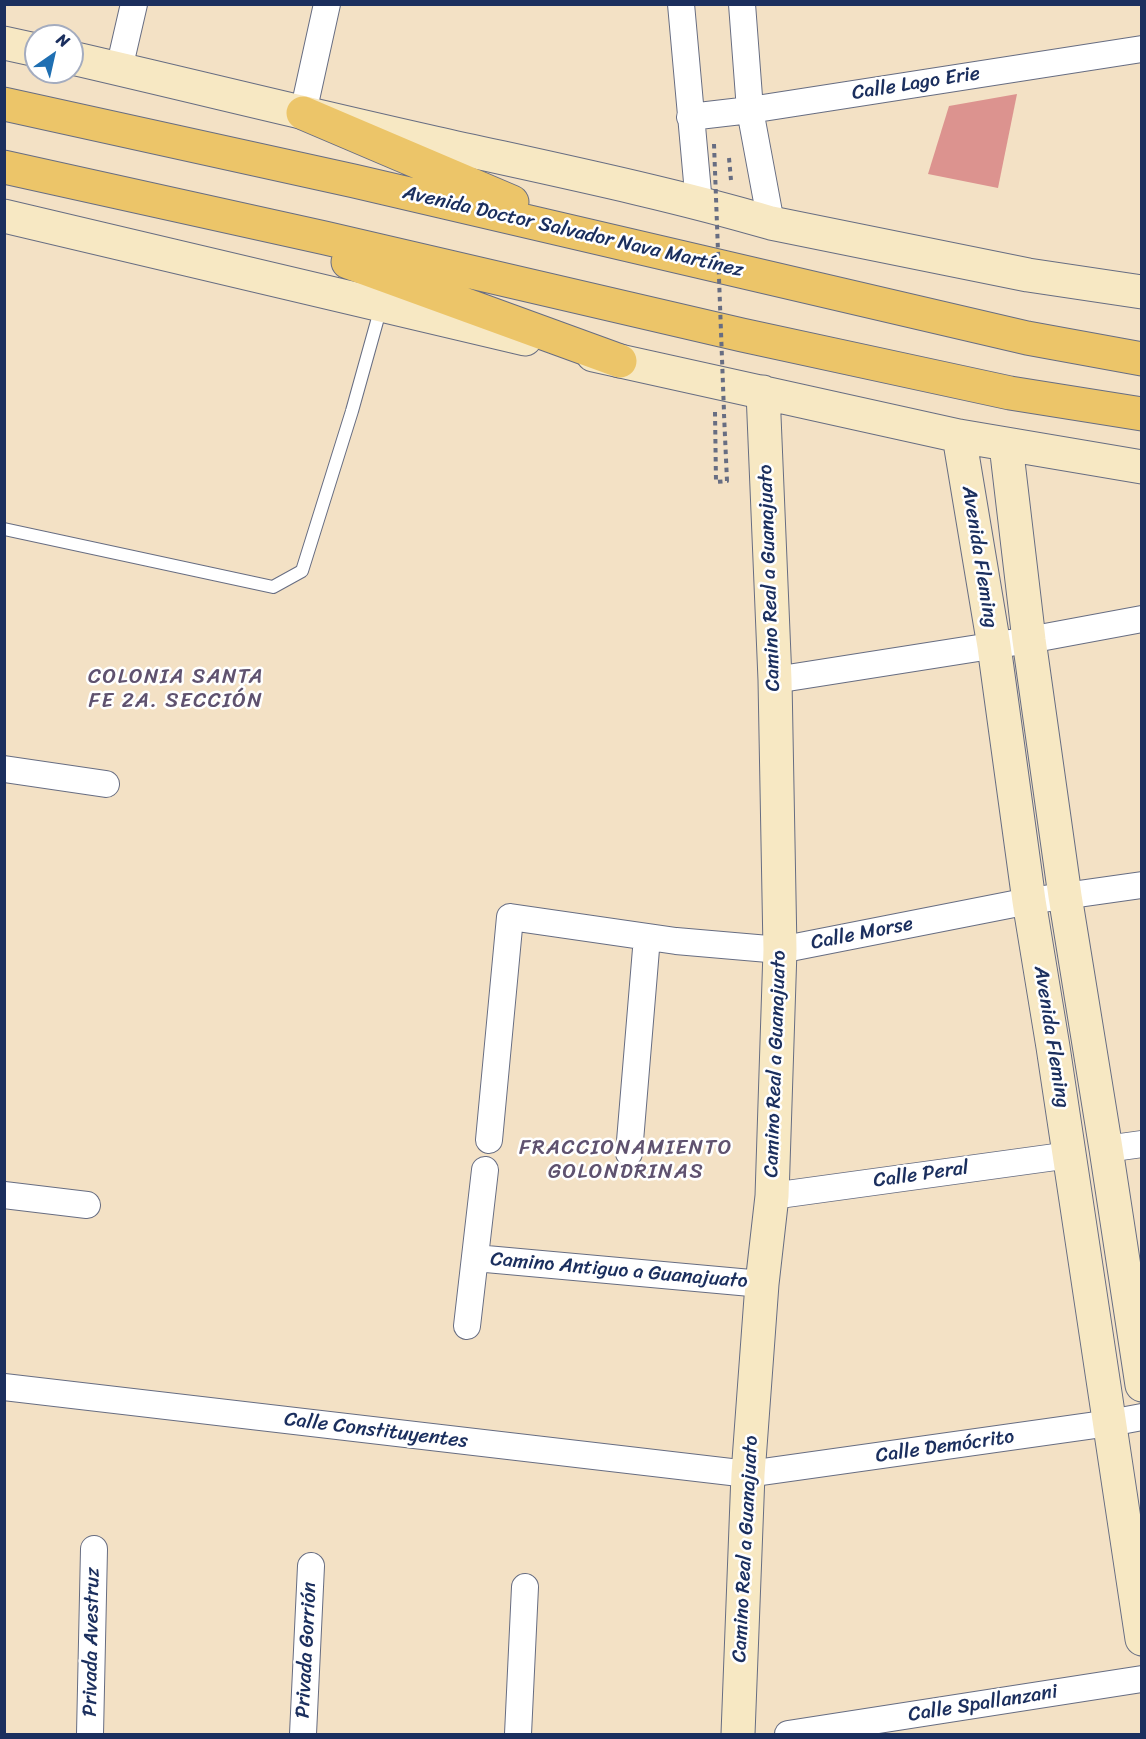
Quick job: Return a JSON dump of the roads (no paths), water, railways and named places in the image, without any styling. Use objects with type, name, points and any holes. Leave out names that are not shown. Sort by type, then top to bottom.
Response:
[{"type":"highway","name":"Avenida Doctor Salvador Nava Martínez","points":[[4,104],[354,181],[1027,338],[1142,359]]},
{"type":"highway","points":[[303,113],[597,238]]},
{"type":"highway","points":[[4,167],[835,355],[1011,393],[1142,414]]},
{"type":"highway","points":[[217,214],[620,361]]},
{"type":"street","points":[[119,69],[134,4]]},
{"type":"street","points":[[303,113],[327,4]]},
{"type":"street","points":[[681,4],[699,204]]},
{"type":"street","points":[[742,4],[750,110],[771,223]]},
{"type":"street","points":[[4,43],[24,47]]},
{"type":"street","name":"Calle Lago Erie","points":[[690,117],[750,110],[1142,49]]},
{"type":"street","points":[[84,61],[734,212],[771,223],[1028,275],[1142,292]]},
{"type":"street","points":[[4,216],[620,361],[959,436],[1142,466]]},
{"type":"street","name":"Camino Real a Guanajuato","points":[[738,1734],[748,1474],[762,1284],[772,1196],[780,950],[775,680],[763,392]]},
{"type":"street","name":"Avenida Fleming","points":[[959,436],[994,646],[1029,901],[1070,1155],[1142,1639]]},
{"type":"street","name":"Avenida Fleming","points":[[1006,445],[1029,640],[1065,896],[1142,1385]]},
{"type":"street","points":[[775,680],[994,646],[1142,619]]},
{"type":"street","points":[[4,769],[106,784]]},
{"type":"street","name":"Calle Morse","points":[[489,1140],[510,917],[676,941],[780,950],[1029,901],[1142,885]]},
{"type":"street","points":[[629,1153],[647,937]]},
{"type":"street","points":[[1106,1149],[1142,1144]]},
{"type":"street","name":"Calle Peral","points":[[772,1196],[1070,1155]]},
{"type":"street","name":"Camino Antiguo a Guanajuato","points":[[467,1326],[485,1170]]},
{"type":"street","points":[[4,1195],[87,1205]]},
{"type":"street","name":"Camino Antiguo a Guanajuato","points":[[475,1258],[762,1284]]},
{"type":"street","name":"Calle Constituyentes","points":[[4,1387],[748,1474]]},
{"type":"street","name":"Calle Demócrito","points":[[748,1474],[1142,1417]]},
{"type":"street","name":"Privada Avestruz","points":[[90,1734],[94,1549]]},
{"type":"street","name":"Privada Gorrión","points":[[303,1734],[311,1566]]},
{"type":"street","points":[[518,1734],[525,1587]]},
{"type":"street","name":"Calle Spallanzani","points":[[788,1734],[1142,1679]]},
{"type":"lane","points":[[4,529],[273,587],[302,572],[382,305]]},
{"type":"district","name":"COLONIA SANTA FE 2A. SECCIÓN","points":[[176,690]]},
{"type":"district","name":"FRACCIONAMIENTO GOLONDRINAS","points":[[626,1161]]}]
